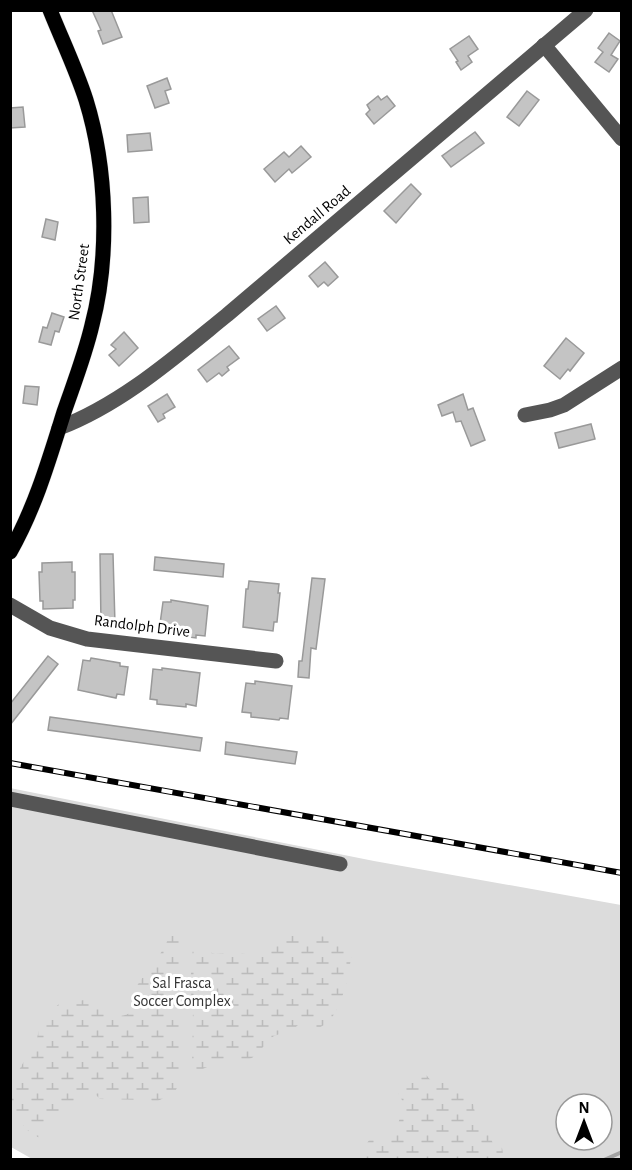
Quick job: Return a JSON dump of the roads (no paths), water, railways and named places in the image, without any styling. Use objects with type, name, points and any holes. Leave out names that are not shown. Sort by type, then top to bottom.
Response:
[{"type":"main road","name":"North Street","points":[[10,552],[25,525],[42,483],[92,325],[100,284],[104,230],[100,163],[86,100],[50,10]]},
{"type":"street","name":"Kendall Road","points":[[59,428],[109,404],[210,329],[586,10]]},
{"type":"street","points":[[544,45],[621,138]]},
{"type":"street","points":[[525,415],[564,405],[621,368]]},
{"type":"street","name":"Randolph Drive","points":[[10,605],[50,628],[87,639],[276,661]]},
{"type":"street","points":[[10,799],[340,864]]},
{"type":"waterway","points":[[604,1160],[622,1152]]},
{"type":"railway","points":[[10,763],[622,873]]},
{"type":"park label","name":"Sal Frasca Soccer Complex","points":[[182,992]]}]
